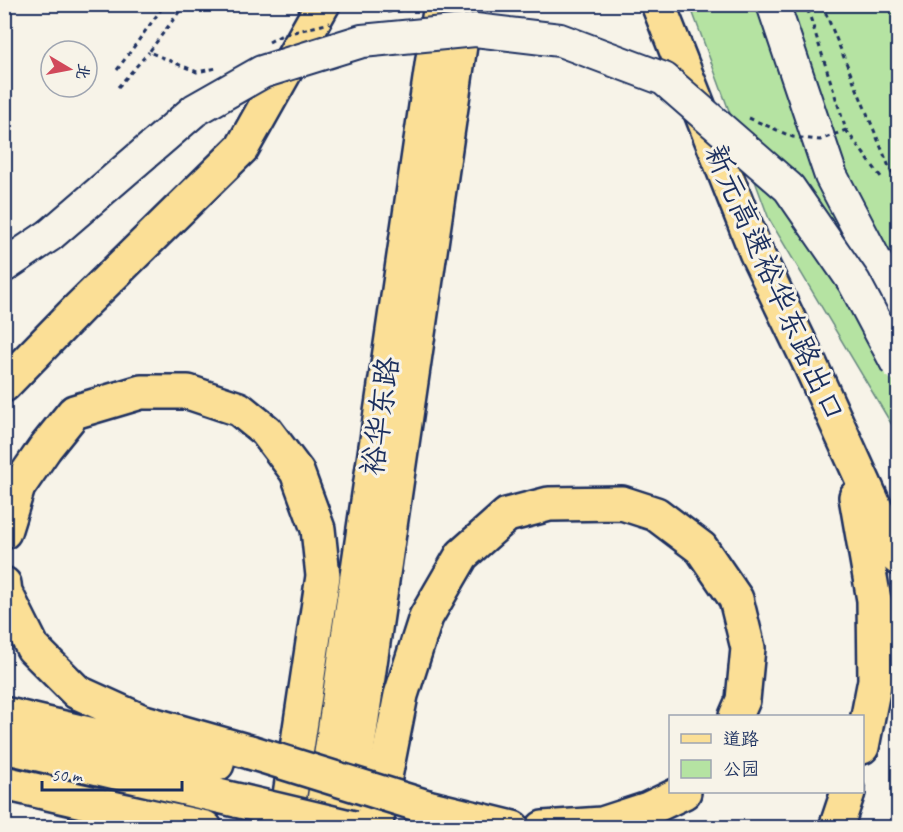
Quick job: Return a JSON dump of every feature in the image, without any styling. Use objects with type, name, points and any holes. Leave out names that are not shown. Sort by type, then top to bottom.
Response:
[{"type":"main road","points":[[4,386],[79,308],[242,148],[323,4]]},
{"type":"main road","name":"裕华东路","points":[[320,828],[441,4]]},
{"type":"main road","name":"裕华东路","points":[[346,828],[466,4]]},
{"type":"main road","name":"新元高速裕华东路出口","points":[[658,4],[756,252],[810,363],[898,558]]},
{"type":"main road","points":[[773,4],[831,176],[898,304]]},
{"type":"main road","points":[[4,266],[50,235],[195,110],[262,72],[362,40],[475,30],[560,40],[664,79],[789,188],[854,282],[898,366]]},
{"type":"main road","points":[[4,355],[79,308]]},
{"type":"main road","points":[[810,363],[860,506],[874,600],[875,681],[864,737]]},
{"type":"main road","points":[[4,532],[18,487],[74,412],[141,392],[188,392],[239,410],[266,431],[297,472],[318,529],[323,576],[285,828]]},
{"type":"main road","points":[[375,828],[401,695],[426,617],[462,555],[507,515],[549,504],[622,503],[656,514],[701,548],[736,599],[748,648],[743,700],[737,715]]},
{"type":"main road","points":[[4,584],[5,592],[33,648],[77,692],[141,721],[354,828]]},
{"type":"main road","points":[[4,714],[246,775]]},
{"type":"main road","points":[[4,746],[246,775],[427,807],[513,828]]},
{"type":"main road","points":[[4,783],[205,828]]},
{"type":"main road","points":[[543,828],[602,824],[648,809],[682,793]]},
{"type":"main road","points":[[836,828],[848,793]]},
{"type":"path","points":[[117,70],[165,4]]},
{"type":"path","points":[[822,4],[892,174]]},
{"type":"path","points":[[118,87],[149,52]]},
{"type":"path","points":[[846,130],[881,177]]},
{"type":"green space","points":[[690,5],[898,5],[898,435],[769,219]]}]
